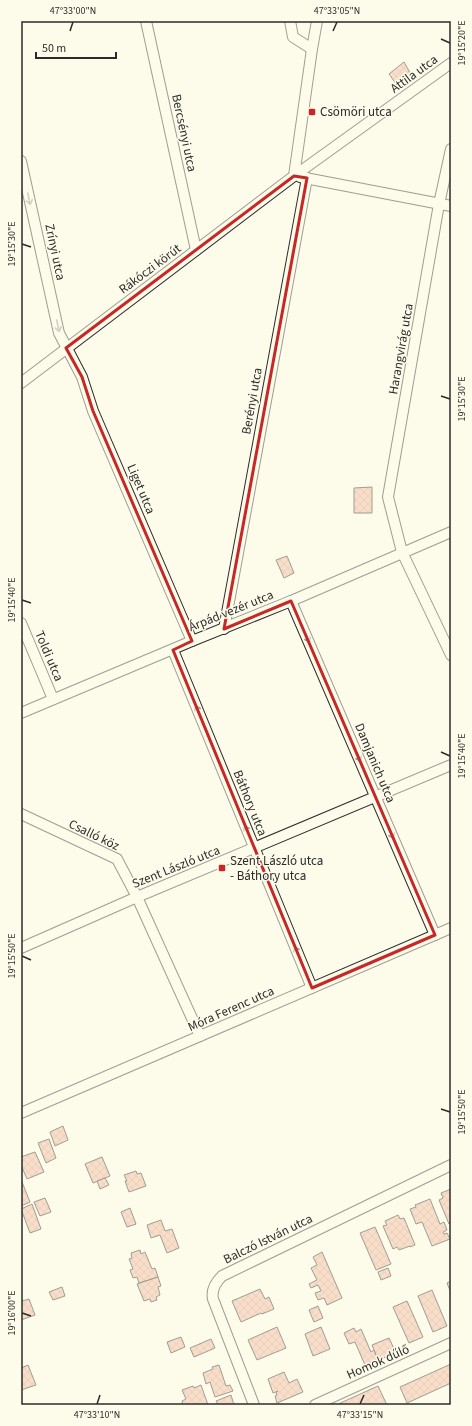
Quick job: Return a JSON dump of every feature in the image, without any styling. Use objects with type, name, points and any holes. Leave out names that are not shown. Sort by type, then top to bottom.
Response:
[{"type":"street","name":"Bercsényi utca","points":[[146,21],[196,250]]},
{"type":"street","points":[[290,21],[293,37],[312,49]]},
{"type":"street","points":[[318,21],[312,49],[294,176],[451,206]]},
{"type":"street","name":"Attila utca","points":[[294,176],[451,63]]},
{"type":"street","name":"Harangvirág utca","points":[[451,149],[439,204],[388,497],[402,552],[451,655]]},
{"type":"street","name":"Zrínyi utca","points":[[21,161],[59,333],[66,348]]},
{"type":"street","name":"Rákóczi körút","points":[[21,383],[294,176]]},
{"type":"street","name":"Berényi utca","points":[[224,629],[306,178]]},
{"type":"street","name":"Liget utca","points":[[66,348],[82,377],[93,411],[192,641]]},
{"type":"street","name":"Árpád vezér utca","points":[[21,713],[291,601],[451,532]]},
{"type":"street","name":"Damjanich utca","points":[[291,601],[435,935]]},
{"type":"street","name":"Toldi utca","points":[[21,623],[53,699]]},
{"type":"street","name":"Báthory utca","points":[[173,650],[312,988]]},
{"type":"street","name":"Szent László utca","points":[[21,948],[137,897],[451,765]]},
{"type":"street","name":"Csalló köz","points":[[21,814],[118,859],[137,897],[200,1036]]},
{"type":"street","name":"Móra Ferenc utca","points":[[21,1114],[451,928]]},
{"type":"street","name":"Balczó István utca","points":[[254,1405],[213,1299],[212,1294],[217,1282],[222,1276],[451,1165]]},
{"type":"street","name":"Homok dűlő","points":[[315,1405],[451,1343]]},
{"type":"highlighted area","points":[[294,176],[307,178],[224,629],[291,601],[435,935],[312,988],[173,650],[192,641],[93,411],[82,377],[66,348]]},
{"type":"building","points":[[404,62],[413,78],[399,88],[389,74]]},
{"type":"building","points":[[372,487],[372,513],[354,513],[354,488]]},
{"type":"building","points":[[287,556],[294,573],[284,578],[276,560]]},
{"type":"building","points":[[63,1126],[68,1140],[55,1146],[50,1132]]},
{"type":"building","points":[[49,1139],[56,1158],[46,1163],[38,1143]]},
{"type":"building","points":[[35,1152],[44,1172],[27,1179],[21,1165],[21,1157]]},
{"type":"building","points":[[102,1157],[110,1176],[93,1183],[85,1164]]},
{"type":"building","points":[[136,1171],[137,1174],[141,1173],[146,1186],[129,1192],[124,1175]]},
{"type":"building","points":[[105,1178],[109,1185],[100,1189],[97,1181]]},
{"type":"building","points":[[22,1182],[30,1202],[21,1206],[21,1183]]},
{"type":"building","points":[[451,1189],[451,1223],[449,1224],[439,1200],[443,1198],[441,1193]]},
{"type":"building","points":[[45,1198],[51,1212],[40,1216],[34,1202]]},
{"type":"building","points":[[430,1199],[440,1224],[444,1222],[447,1230],[443,1232],[444,1234],[447,1233],[450,1239],[432,1246],[422,1222],[416,1224],[410,1209],[416,1207],[415,1205]]},
{"type":"building","points":[[32,1204],[41,1229],[30,1233],[21,1209]]},
{"type":"building","points":[[130,1208],[136,1224],[127,1227],[121,1212]]},
{"type":"building","points":[[398,1215],[400,1219],[404,1218],[415,1245],[399,1250],[397,1247],[393,1249],[383,1226],[387,1225],[385,1221]]},
{"type":"building","points":[[161,1220],[165,1231],[172,1229],[179,1248],[167,1253],[160,1235],[151,1238],[147,1225]]},
{"type":"building","points":[[375,1227],[391,1264],[376,1270],[360,1233]]},
{"type":"building","points":[[140,1250],[141,1254],[145,1252],[152,1269],[155,1268],[158,1277],[139,1283],[137,1277],[133,1278],[130,1270],[133,1269],[129,1259],[132,1258],[131,1253]]},
{"type":"building","points":[[322,1252],[342,1298],[327,1305],[324,1298],[318,1300],[315,1293],[321,1291],[318,1285],[311,1288],[309,1284],[317,1280],[311,1268],[317,1265],[313,1257]]},
{"type":"building","points":[[388,1268],[391,1276],[381,1280],[378,1272]]},
{"type":"building","points":[[158,1277],[161,1286],[158,1287],[160,1295],[156,1297],[157,1300],[151,1302],[150,1299],[144,1301],[137,1284]]},
{"type":"building","points":[[451,1281],[451,1293],[447,1283]]},
{"type":"building","points":[[62,1287],[65,1296],[53,1300],[49,1292]]},
{"type":"building","points":[[260,1289],[265,1299],[269,1297],[274,1309],[241,1322],[232,1301]]},
{"type":"building","points":[[432,1290],[447,1326],[433,1332],[418,1296]]},
{"type":"building","points":[[21,1299],[22,1301],[29,1299],[35,1315],[21,1320]]},
{"type":"building","points":[[407,1301],[423,1337],[409,1343],[393,1307]]},
{"type":"building","points":[[318,1306],[323,1318],[314,1322],[309,1310]]},
{"type":"building","points":[[277,1327],[286,1348],[257,1360],[248,1340]]},
{"type":"building","points":[[321,1327],[330,1349],[313,1356],[305,1334]]},
{"type":"building","points":[[354,1328],[356,1332],[361,1329],[371,1352],[374,1350],[378,1359],[365,1365],[355,1342],[349,1344],[344,1333]]},
{"type":"building","points":[[181,1337],[185,1347],[171,1353],[167,1342]]},
{"type":"building","points":[[389,1338],[396,1353],[378,1360],[372,1345]]},
{"type":"building","points":[[211,1339],[215,1348],[194,1357],[190,1348]]},
{"type":"building","points":[[451,1364],[451,1383],[407,1403],[400,1387]]},
{"type":"building","points":[[28,1365],[36,1385],[21,1390],[21,1368]]},
{"type":"building","points":[[219,1365],[226,1386],[230,1385],[233,1391],[215,1397],[210,1382],[206,1384],[203,1373],[213,1369],[212,1367]]},
{"type":"building","points":[[284,1372],[289,1383],[297,1379],[303,1392],[277,1403],[275,1396],[277,1395],[276,1393],[278,1391],[273,1393],[268,1379]]},
{"type":"building","points":[[201,1385],[208,1405],[183,1405],[182,1401],[186,1399],[182,1390]]},
{"type":"building","points":[[378,1386],[387,1405],[336,1405]]},
{"type":"building","points":[[231,1395],[234,1405],[218,1405],[216,1401]]},
{"type":"place","name":"Csömöri utca","points":[[312,112]]},
{"type":"place","name":"Szent László utca - Báthory utca","points":[[222,868]]}]
